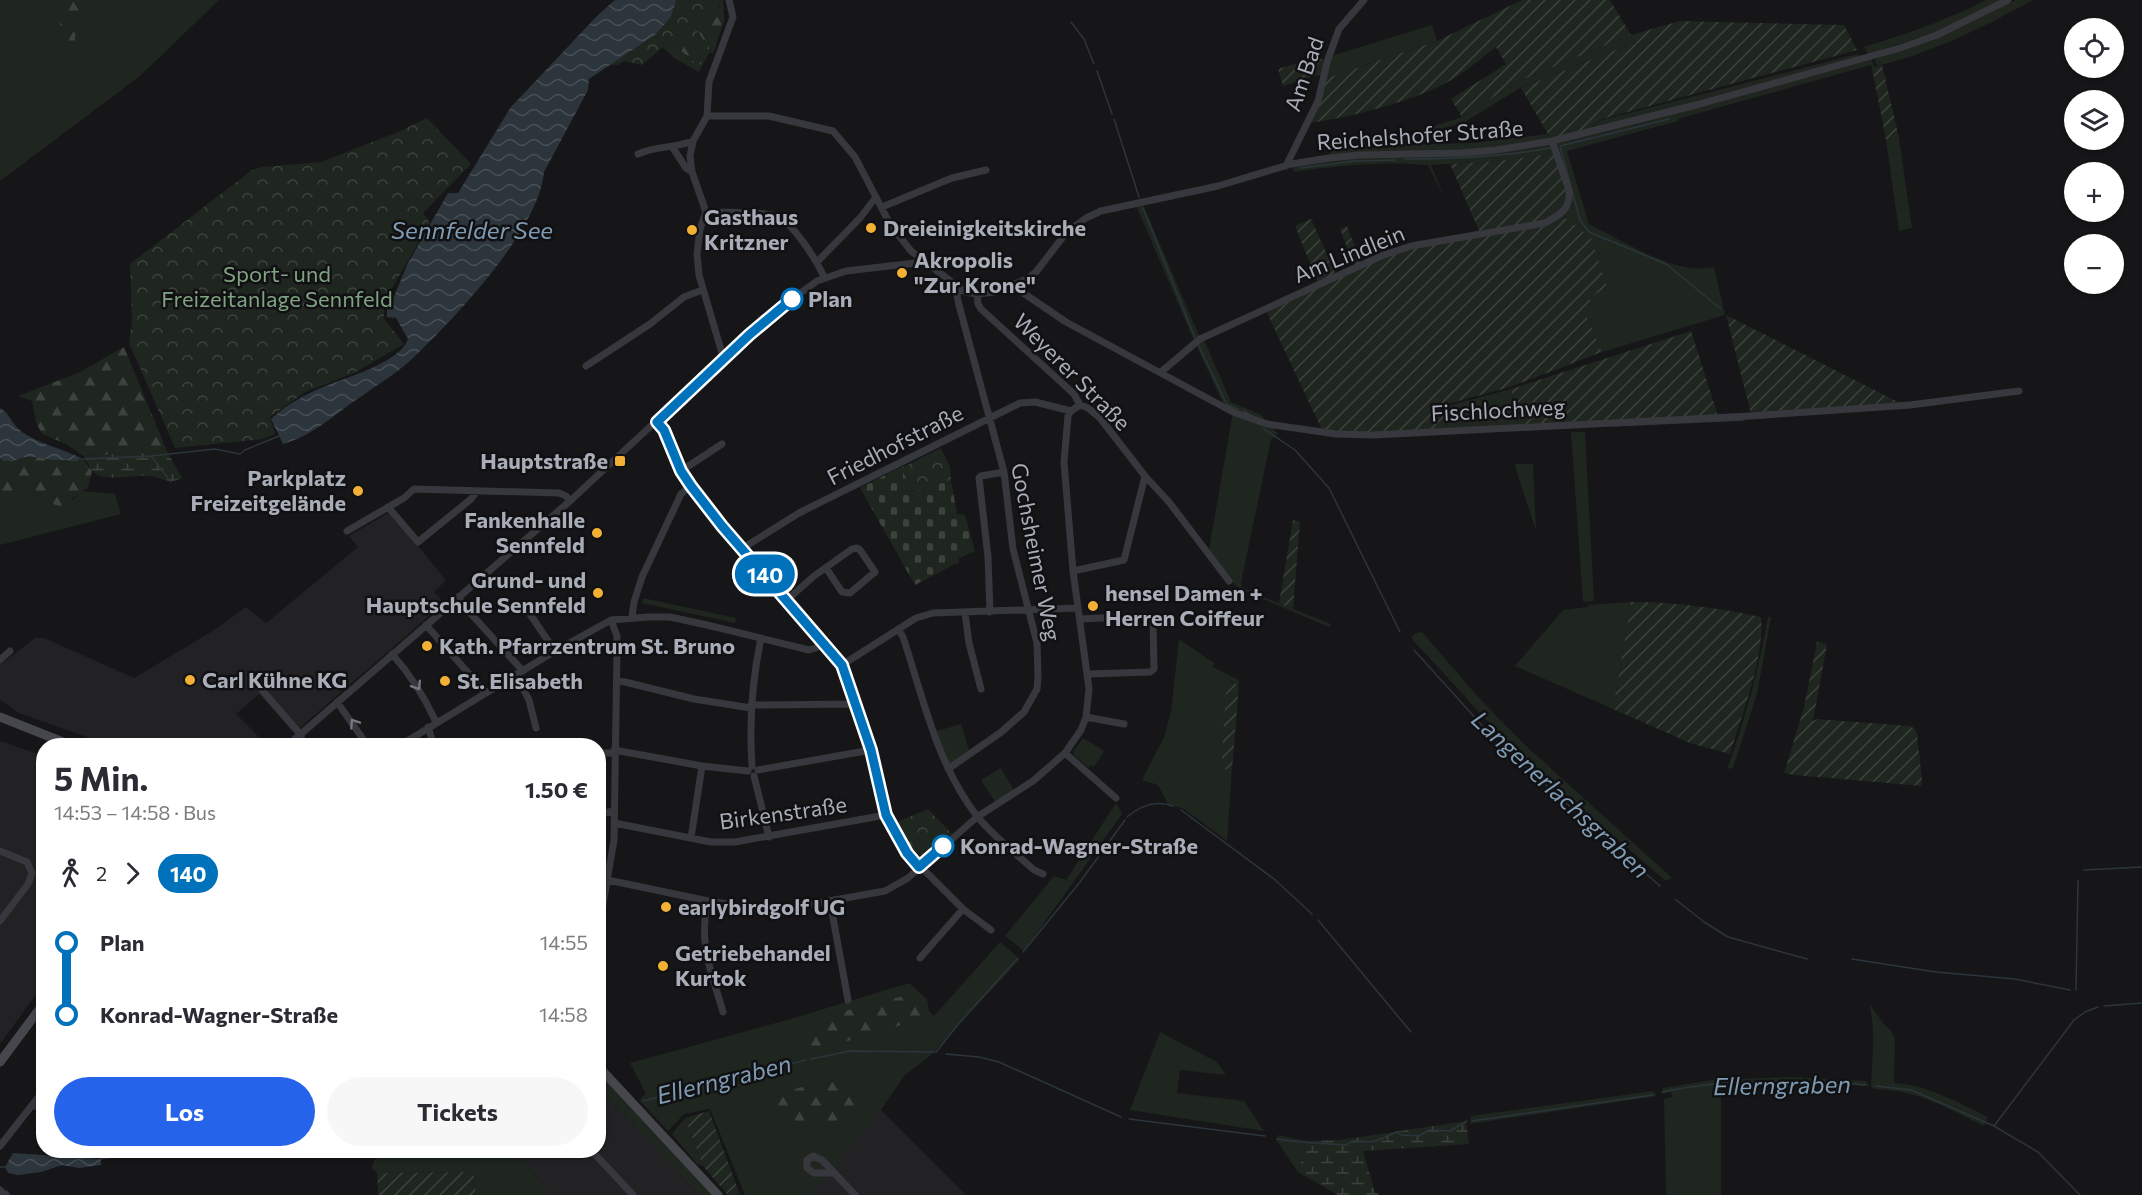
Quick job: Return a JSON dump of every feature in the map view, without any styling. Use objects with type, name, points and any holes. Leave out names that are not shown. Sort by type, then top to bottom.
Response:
[{"type":"main road","points":[[0,717],[53,738]]},
{"type":"main road","points":[[0,1062],[36,1014]]},
{"type":"main road","points":[[606,1074],[718,1195]]},
{"type":"street","points":[[723,360],[702,290],[698,254],[700,229],[706,212],[692,172],[690,156],[693,141],[707,116],[709,82],[733,17],[729,0]]},
{"type":"street","name":"Am Bad","points":[[1286,166],[1318,101],[1328,59],[1339,29],[1364,0]]},
{"type":"street","name":"Reichelshofer Straße","points":[[958,288],[977,294],[995,292],[1027,279],[1036,272],[1066,233],[1092,214],[1114,207],[1218,186],[1286,166],[1329,158],[1496,150],[1592,133],[1872,57],[1937,34],[2008,0]]},
{"type":"street","points":[[707,116],[769,116],[833,131],[855,157],[890,224],[911,251],[958,288]]},
{"type":"street","points":[[638,154],[654,148],[673,148],[693,141]]},
{"type":"street","name":"Am Lindlein","points":[[1161,372],[1200,339],[1381,256],[1411,246],[1545,223],[1562,214],[1570,197],[1552,141]]},
{"type":"street","points":[[673,148],[686,168],[692,172]]},
{"type":"street","points":[[882,207],[952,178],[986,170]]},
{"type":"street","points":[[817,262],[860,218],[876,197]]},
{"type":"street","points":[[706,212],[776,216],[789,226],[817,262],[824,277]]},
{"type":"street","points":[[296,738],[570,501],[784,305],[824,277],[857,268],[924,262]]},
{"type":"street","name":"Fischlochweg","points":[[1013,286],[1066,322],[1233,412],[1260,423],[1336,434],[1374,435],[1750,416],[1910,405],[2019,391]]},
{"type":"street","name":"Gochsheimer Weg","points":[[948,769],[1000,733],[1024,712],[1037,689],[1038,661],[1037,643],[1013,549],[1004,472],[959,305],[958,288]]},
{"type":"street","points":[[586,366],[650,324],[684,297],[702,290]]},
{"type":"street","name":"Weyerer Straße","points":[[977,294],[981,309],[1074,394],[1079,405],[1088,408],[1100,418],[1145,476],[1169,502],[1229,581]]},
{"type":"street","name":"Friedhofstraße","points":[[743,548],[799,513],[1020,403],[1028,401],[1071,411]]},
{"type":"street","points":[[608,880],[708,901],[763,909],[784,909],[885,891],[908,878],[977,817],[1033,781],[1065,753],[1081,730],[1086,717],[1089,689],[1072,571],[1064,462],[1064,447],[1071,411],[1079,405]]},
{"type":"street","points":[[657,422],[667,436],[681,471],[691,486],[842,665],[871,750],[886,815],[907,853],[963,909],[991,930]]},
{"type":"street","points":[[681,471],[722,444]]},
{"type":"street","points":[[990,612],[988,557],[979,478],[1004,472]]},
{"type":"street","points":[[1072,571],[1124,560],[1145,476]]},
{"type":"street","points":[[632,617],[642,577],[681,494],[691,486]]},
{"type":"street","points":[[347,531],[414,489],[559,493],[570,501]]},
{"type":"street","points":[[388,507],[418,542],[471,499],[477,491]]},
{"type":"street","points":[[787,600],[826,568],[852,549],[860,550],[875,572],[846,594],[842,592],[826,568]]},
{"type":"street","points":[[458,597],[520,673],[536,728]]},
{"type":"street","points":[[523,604],[555,651]]},
{"type":"street","points":[[842,665],[916,618],[933,613],[1078,608]]},
{"type":"street","points":[[965,613],[969,643],[981,689]]},
{"type":"street","points":[[1080,620],[1145,616],[1151,618],[1153,622],[1154,669],[1150,672],[1088,674]]},
{"type":"street","points":[[412,738],[485,692],[611,620],[632,617],[670,617],[809,650],[823,643]]},
{"type":"street","points":[[606,884],[614,840],[617,636],[611,620]]},
{"type":"street","points":[[426,625],[485,692]]},
{"type":"street","points":[[898,629],[903,637],[942,756],[962,794],[977,817],[1034,870],[1043,874]]},
{"type":"street","points":[[761,638],[753,674],[751,706],[753,771],[769,837]]},
{"type":"street","points":[[0,660],[10,651]]},
{"type":"street","points":[[392,654],[410,673],[436,722]]},
{"type":"street","points":[[617,681],[694,699],[751,706],[856,704]]},
{"type":"street","points":[[262,690],[301,738]]},
{"type":"street","points":[[337,702],[362,738]]},
{"type":"street","points":[[1086,717],[1124,724]]},
{"type":"street","points":[[428,727],[431,738]]},
{"type":"street","points":[[606,752],[753,771],[871,750]]},
{"type":"street","points":[[1065,753],[1116,798]]},
{"type":"street","points":[[691,838],[702,766]]},
{"type":"street","points":[[606,812],[614,811]]},
{"type":"street","name":"Birkenstraße","points":[[614,823],[711,842],[735,842],[886,815]]},
{"type":"street","points":[[0,851],[27,862],[31,868],[31,878],[28,884],[0,921]]},
{"type":"street","points":[[708,901],[703,939],[723,1012]]},
{"type":"street","points":[[830,902],[848,1000]]},
{"type":"street","points":[[920,958],[963,909]]},
{"type":"street","points":[[0,1146],[36,1100]]},
{"type":"street","points":[[31,1107],[36,1105]]},
{"type":"street","points":[[598,1158],[633,1195]]},
{"type":"street","points":[[834,1173],[855,1195]]},
{"type":"street","points":[[0,1190],[5,1195]]},
{"type":"shaded area","points":[[390,512],[446,580],[434,592],[444,603],[294,733],[259,694],[236,714],[260,738],[89,738],[19,713],[0,700],[0,665],[35,638],[44,638],[134,678],[216,629],[246,607],[266,623],[358,547],[349,536]]},
{"type":"shaded area","points":[[0,741],[36,753],[36,995],[0,1044]]},
{"type":"shaded area","points":[[606,1095],[699,1195],[552,1195],[520,1158],[606,1158]]},
{"type":"shaded area","points":[[868,1105],[882,1111],[966,1195],[767,1195]]},
{"type":"green space","points":[[0,0],[219,0],[140,76],[0,181]]},
{"type":"green space","points":[[59,0],[81,0],[73,51],[57,46],[63,4]]},
{"type":"green space","points":[[676,0],[719,0],[717,15],[700,21],[696,29],[713,51],[723,19],[723,0],[724,21],[713,53],[709,53],[699,72],[674,58],[663,47],[642,65],[624,61],[618,65],[610,65],[655,35],[671,17]],"holes":[[[675,35],[692,45],[703,63],[699,65],[673,45],[672,38]]]},
{"type":"green space","points":[[719,0],[723,0],[723,19],[714,51],[710,50],[696,29],[700,21],[719,9]]},
{"type":"green space","points":[[1522,0],[1610,0],[1631,35],[1680,21],[1844,25],[1857,50],[1602,119],[1594,124],[1591,133],[1552,141],[1521,88],[1628,45],[1636,44],[1630,35],[1517,82],[1462,117],[1451,99],[1506,64],[1496,47],[1457,76],[1420,95],[1362,113],[1308,123],[1324,79],[1437,41]]},
{"type":"green space","points":[[1986,0],[2001,0],[1936,32],[1868,54],[1864,47],[1926,26]]},
{"type":"green space","points":[[2016,0],[2033,0],[1957,38],[1918,54],[1877,66],[1874,59],[1938,38]]},
{"type":"green space","points":[[1432,25],[1437,41],[1324,79],[1328,57]]},
{"type":"green space","points":[[675,35],[692,45],[703,63],[699,65],[673,45],[672,38]]},
{"type":"green space","points":[[1630,35],[1637,45],[1628,45],[1520,88],[1465,122],[1391,145],[1472,143],[1547,134],[1552,142],[1591,133],[1595,124],[1602,120],[1857,54],[1864,58],[1871,57],[1874,67],[1872,68],[1871,65],[1567,151],[1589,224],[1638,250],[1665,261],[1690,268],[1714,267],[1725,315],[1602,352],[1585,313],[1588,298],[1607,287],[1576,227],[1562,214],[1556,153],[1495,161],[1431,165],[1446,201],[1428,165],[1361,164],[1294,172],[1291,165],[1329,158],[1331,151],[1391,140],[1462,117],[1517,82]]},
{"type":"green space","points":[[1314,58],[1324,61],[1325,73],[1283,86],[1278,69]]},
{"type":"green space","points":[[1882,65],[1899,138],[1886,140],[1872,68]]},
{"type":"green space","name":"Sport- und Freizeitanlage Sennfeld","points":[[427,118],[471,164],[423,213],[430,223],[384,302],[384,319],[404,344],[354,373],[305,392],[270,417],[275,434],[263,439],[175,448],[129,343],[132,321],[130,264],[252,170],[262,167],[321,162],[398,132]]},
{"type":"green space","points":[[1899,138],[1912,228],[1899,231],[1886,140]]},
{"type":"green space","points":[[1556,153],[1569,190],[1562,215],[1591,238],[1607,287],[1589,298],[1593,310],[1585,313],[1602,352],[1510,387],[1440,406],[1448,430],[1374,434],[1323,432],[1265,309],[1355,268],[1340,229],[1347,226],[1362,265],[1381,256],[1480,233],[1450,164]]},
{"type":"green space","points":[[1142,202],[1200,338],[1203,337],[1231,402],[1262,415],[1267,424],[1278,433],[1271,440],[1241,582],[1242,587],[1331,624],[1329,627],[1242,590],[1232,582],[1232,578],[1229,581],[1208,555],[1233,412],[1225,407],[1195,343],[1135,203]]},
{"type":"green space","points":[[1311,219],[1336,274],[1318,283],[1295,226]]},
{"type":"green space","points":[[1726,315],[1898,402],[1751,414]]},
{"type":"green space","points":[[1691,331],[1718,416],[1518,426],[1511,389]]},
{"type":"green space","points":[[124,347],[167,451],[84,456],[66,444],[42,434],[36,422],[32,401],[18,396],[78,373]]},
{"type":"green space","points":[[1511,389],[1518,426],[1448,428],[1444,413],[1447,406]]},
{"type":"green space","points":[[1571,432],[1585,432],[1594,601],[1583,602]]},
{"type":"green space","points":[[941,448],[950,467],[951,480],[913,492],[901,468]]},
{"type":"green space","points":[[167,451],[182,478],[170,481],[150,476],[103,477],[93,471],[84,456]]},
{"type":"green space","points":[[33,455],[65,460],[83,459],[92,471],[88,488],[62,507],[53,504],[36,492],[15,494],[10,503],[10,509],[0,516],[0,458],[12,462]]},
{"type":"green space","points":[[1515,464],[1533,464],[1536,531],[1517,473]]},
{"type":"green space","points":[[901,467],[913,492],[951,480],[957,514],[965,515],[975,551],[959,558],[959,564],[915,585],[860,488]]},
{"type":"green space","points":[[80,491],[115,494],[121,514],[0,545],[0,516],[10,509],[10,503],[15,494],[36,492],[53,504],[74,499]]},
{"type":"green space","points":[[1293,520],[1300,522],[1293,609],[1279,603]]},
{"type":"green space","points":[[643,598],[736,618],[735,623],[642,603]]},
{"type":"green space","points":[[1631,602],[1613,709],[1515,666],[1563,610],[1589,605]]},
{"type":"green space","points":[[1631,602],[1697,606],[1761,617],[1760,649],[1756,667],[1730,754],[1690,743],[1613,709]]},
{"type":"green space","points":[[1768,617],[1771,617],[1757,694],[1733,768],[1727,769],[1751,694]]},
{"type":"green space","points":[[1422,632],[1479,698],[1524,744],[1672,878],[1666,881],[1503,738],[1411,638],[1416,633]]},
{"type":"green space","points":[[1179,639],[1214,663],[1213,667],[1239,680],[1239,686],[1228,679],[1221,769],[1232,770],[1227,841],[1184,809],[1168,804],[1158,785],[1142,780],[1164,737],[1171,711]]},
{"type":"green space","points":[[1817,642],[1827,644],[1813,721],[1817,719],[1910,726],[1915,729],[1921,786],[1784,773],[1804,707]]},
{"type":"green space","points":[[1227,679],[1239,686],[1232,770],[1221,769]]},
{"type":"green space","points":[[961,724],[970,753],[949,768],[934,732]]},
{"type":"green space","points":[[1083,738],[1104,751],[1094,767],[1091,765],[1089,768],[1074,755],[1073,752]]},
{"type":"green space","points":[[1001,768],[1015,792],[996,803],[981,780]]},
{"type":"green space","points":[[1116,803],[1122,814],[1024,951],[1005,936],[1054,876],[1066,880]]},
{"type":"green space","points":[[928,809],[952,834],[926,856],[912,848],[897,822]]},
{"type":"green space","points":[[1000,942],[1020,959],[930,1056],[904,1076],[883,1107],[811,1195],[745,1195],[710,1109],[684,1114],[668,1131],[639,1100],[646,1094],[630,1063],[794,1018],[909,983],[927,999],[929,1011],[934,1016]]},
{"type":"green space","points":[[912,994],[921,1002],[925,1018],[807,1053],[805,1028],[809,1020]]},
{"type":"green space","points":[[1869,1003],[1891,1030],[1895,1039],[1894,1083],[1919,1087],[1954,1100],[1988,1117],[1984,1126],[1944,1106],[1919,1097],[1871,1087],[1873,1034]]},
{"type":"green space","points":[[1160,1032],[1217,1062],[1226,1075],[1180,1070],[1177,1093],[1244,1101],[1264,1131],[1130,1110]]},
{"type":"green space","points":[[1792,1077],[1865,1081],[1870,1086],[1826,1083],[1719,1085],[1721,1092],[1721,1195],[1666,1195],[1664,1099],[1672,1097],[1671,1092],[1663,1094],[1663,1088],[1712,1080]]},
{"type":"green space","points":[[606,1080],[712,1195],[699,1195],[606,1095]]},
{"type":"green space","points":[[829,1081],[854,1092],[864,1108],[857,1117],[803,1128],[776,1125],[770,1100],[798,1088]]},
{"type":"green space","points":[[1653,1091],[1657,1096],[1470,1124],[1471,1116]]},
{"type":"green space","points":[[709,1111],[740,1195],[728,1195],[703,1166],[685,1118]]},
{"type":"green space","points":[[685,1118],[703,1166],[697,1164],[672,1134]]},
{"type":"green space","points":[[1466,1121],[1469,1144],[1363,1151],[1375,1192],[1380,1195],[1338,1195],[1298,1172],[1307,1141],[1341,1140]]},
{"type":"green space","points":[[1278,1135],[1307,1141],[1298,1172],[1276,1140]]},
{"type":"green space","points":[[377,1158],[520,1158],[552,1195],[476,1195],[474,1172],[377,1173],[372,1169]]},
{"type":"green space","points":[[474,1172],[476,1195],[378,1195],[377,1173]]},
{"type":"water","name":"Sennfelder See","points":[[615,0],[676,0],[671,17],[655,35],[589,79],[588,90],[544,172],[539,195],[527,220],[492,272],[450,321],[405,365],[320,426],[302,437],[283,444],[271,419],[277,414],[309,393],[384,362],[403,347],[408,339],[396,318],[387,317],[387,299],[393,299],[407,265],[448,193],[458,193],[511,107]]},
{"type":"water","points":[[0,408],[22,432],[83,459],[54,460],[28,457],[12,462],[0,458]]},
{"type":"water","points":[[13,1153],[36,1155],[36,1158],[101,1159],[101,1165],[79,1168],[62,1165],[41,1172],[18,1175],[8,1173],[5,1167]]},
{"type":"waterway","name":"Langenerlachsgraben","points":[[1071,22],[1084,39],[1094,64]]},
{"type":"waterway","name":"Langenerlachsgraben","points":[[1097,71],[1112,114]]},
{"type":"waterway","name":"Langenerlachsgraben","points":[[1114,119],[1139,197]]},
{"type":"waterway","points":[[1669,119],[1560,146],[1580,220],[1589,232],[1666,264],[1721,309]]},
{"type":"waterway","points":[[1404,159],[1477,157],[1550,148]]},
{"type":"waterway","points":[[1301,168],[1355,161],[1395,160]]},
{"type":"waterway","name":"Langenerlachsgraben","points":[[1143,208],[1195,338]]},
{"type":"waterway","name":"Langenerlachsgraben","points":[[1198,344],[1225,401],[1228,405],[1238,409]]},
{"type":"waterway","name":"Langenerlachsgraben","points":[[1244,411],[1251,415]]},
{"type":"waterway","points":[[1612,426],[1744,420]]},
{"type":"waterway","name":"Langenerlachsgraben","points":[[1264,429],[1295,450],[1329,488],[1400,632]]},
{"type":"waterway","name":"Sennfelder See","points":[[83,459],[151,456],[215,449],[240,454],[279,436]]},
{"type":"waterway","points":[[151,456],[171,482]]},
{"type":"waterway","name":"Langenerlachsgraben","points":[[1414,650],[1497,742],[1660,886]]},
{"type":"waterway","points":[[1127,817],[1149,805],[1173,806]]},
{"type":"waterway","points":[[1181,810],[1274,879],[1312,914]]},
{"type":"waterway","points":[[1023,952],[1080,882],[1125,820]]},
{"type":"waterway","name":"Langenerlachsgraben","points":[[2084,870],[2142,867]]},
{"type":"waterway","name":"Langenerlachsgraben","points":[[2076,990],[2078,880]]},
{"type":"waterway","name":"Langenerlachsgraben","points":[[1675,899],[1728,937],[1807,959]]},
{"type":"waterway","points":[[1318,920],[1411,1032]]},
{"type":"waterway","name":"Ellerngraben","points":[[811,1059],[850,1051],[936,1052],[1017,959]]},
{"type":"waterway","name":"Langenerlachsgraben","points":[[1852,959],[1936,972],[2015,979],[2070,990]]},
{"type":"waterway","points":[[2104,1006],[2142,1003]]},
{"type":"waterway","points":[[1994,1126],[2074,1020],[2098,1007]]},
{"type":"waterway","name":"Ellerngraben","points":[[946,1054],[979,1057],[999,1062],[1121,1117]]},
{"type":"waterway","name":"Ellerngraben","points":[[643,1101],[806,1060]]},
{"type":"waterway","name":"Ellerngraben","points":[[1662,1092],[1713,1084],[1764,1081],[1866,1085]]},
{"type":"waterway","name":"Ellerngraben","points":[[1876,1086],[1911,1090],[1994,1126],[2038,1152],[2080,1195]]},
{"type":"waterway","name":"Ellerngraben","points":[[1472,1121],[1653,1095]]},
{"type":"waterway","name":"Ellerngraben","points":[[1129,1119],[1265,1136]]},
{"type":"waterway","name":"Ellerngraben","points":[[1277,1139],[1346,1145],[1353,1141],[1375,1141],[1397,1132],[1401,1135],[1419,1136],[1429,1130],[1450,1131],[1467,1121]]},
{"type":"waterway","name":"Ellerngraben","points":[[101,1159],[107,1158]]},
{"type":"waterway","name":"Ellerngraben","points":[[0,1167],[5,1167]]},
{"type":"waterway","points":[[7,1191],[10,1195]]},
{"type":"bus line","name":"140","points":[[792,299],[749,335],[657,422],[664,430],[681,471],[691,486],[722,526],[842,665],[871,750],[886,815],[907,853],[919,867],[943,846]]},
{"type":"place","name":"Dreieinigkeitskirche","points":[[871,228]]},
{"type":"place","name":"Gasthaus Kritzner","points":[[692,230]]},
{"type":"place","name":"Akropolis \"Zur Krone\"","points":[[902,273]]},
{"type":"place","name":"Plan","points":[[792,299]]},
{"type":"place","name":"Hauptstraße","points":[[620,461]]},
{"type":"place","name":"Parkplatz Freizeitgelände","points":[[358,491]]},
{"type":"place","name":"Fankenhalle Sennfeld","points":[[597,533]]},
{"type":"place","name":"Grund- und Hauptschule Sennfeld","points":[[598,593]]},
{"type":"place","name":"hensel Damen + Herren Coiffeur","points":[[1093,606]]},
{"type":"place","name":"Kath. Pfarrzentrum St. Bruno","points":[[427,646]]},
{"type":"place","name":"Carl Kühne KG","points":[[190,680]]},
{"type":"place","name":"St. Elisabeth","points":[[445,681]]},
{"type":"place","name":"Konrad-Wagner-Straße","points":[[943,846]]},
{"type":"place","name":"earlybirdgolf UG","points":[[666,907]]},
{"type":"place","name":"Getriebehandel Kurtok","points":[[663,966]]}]
